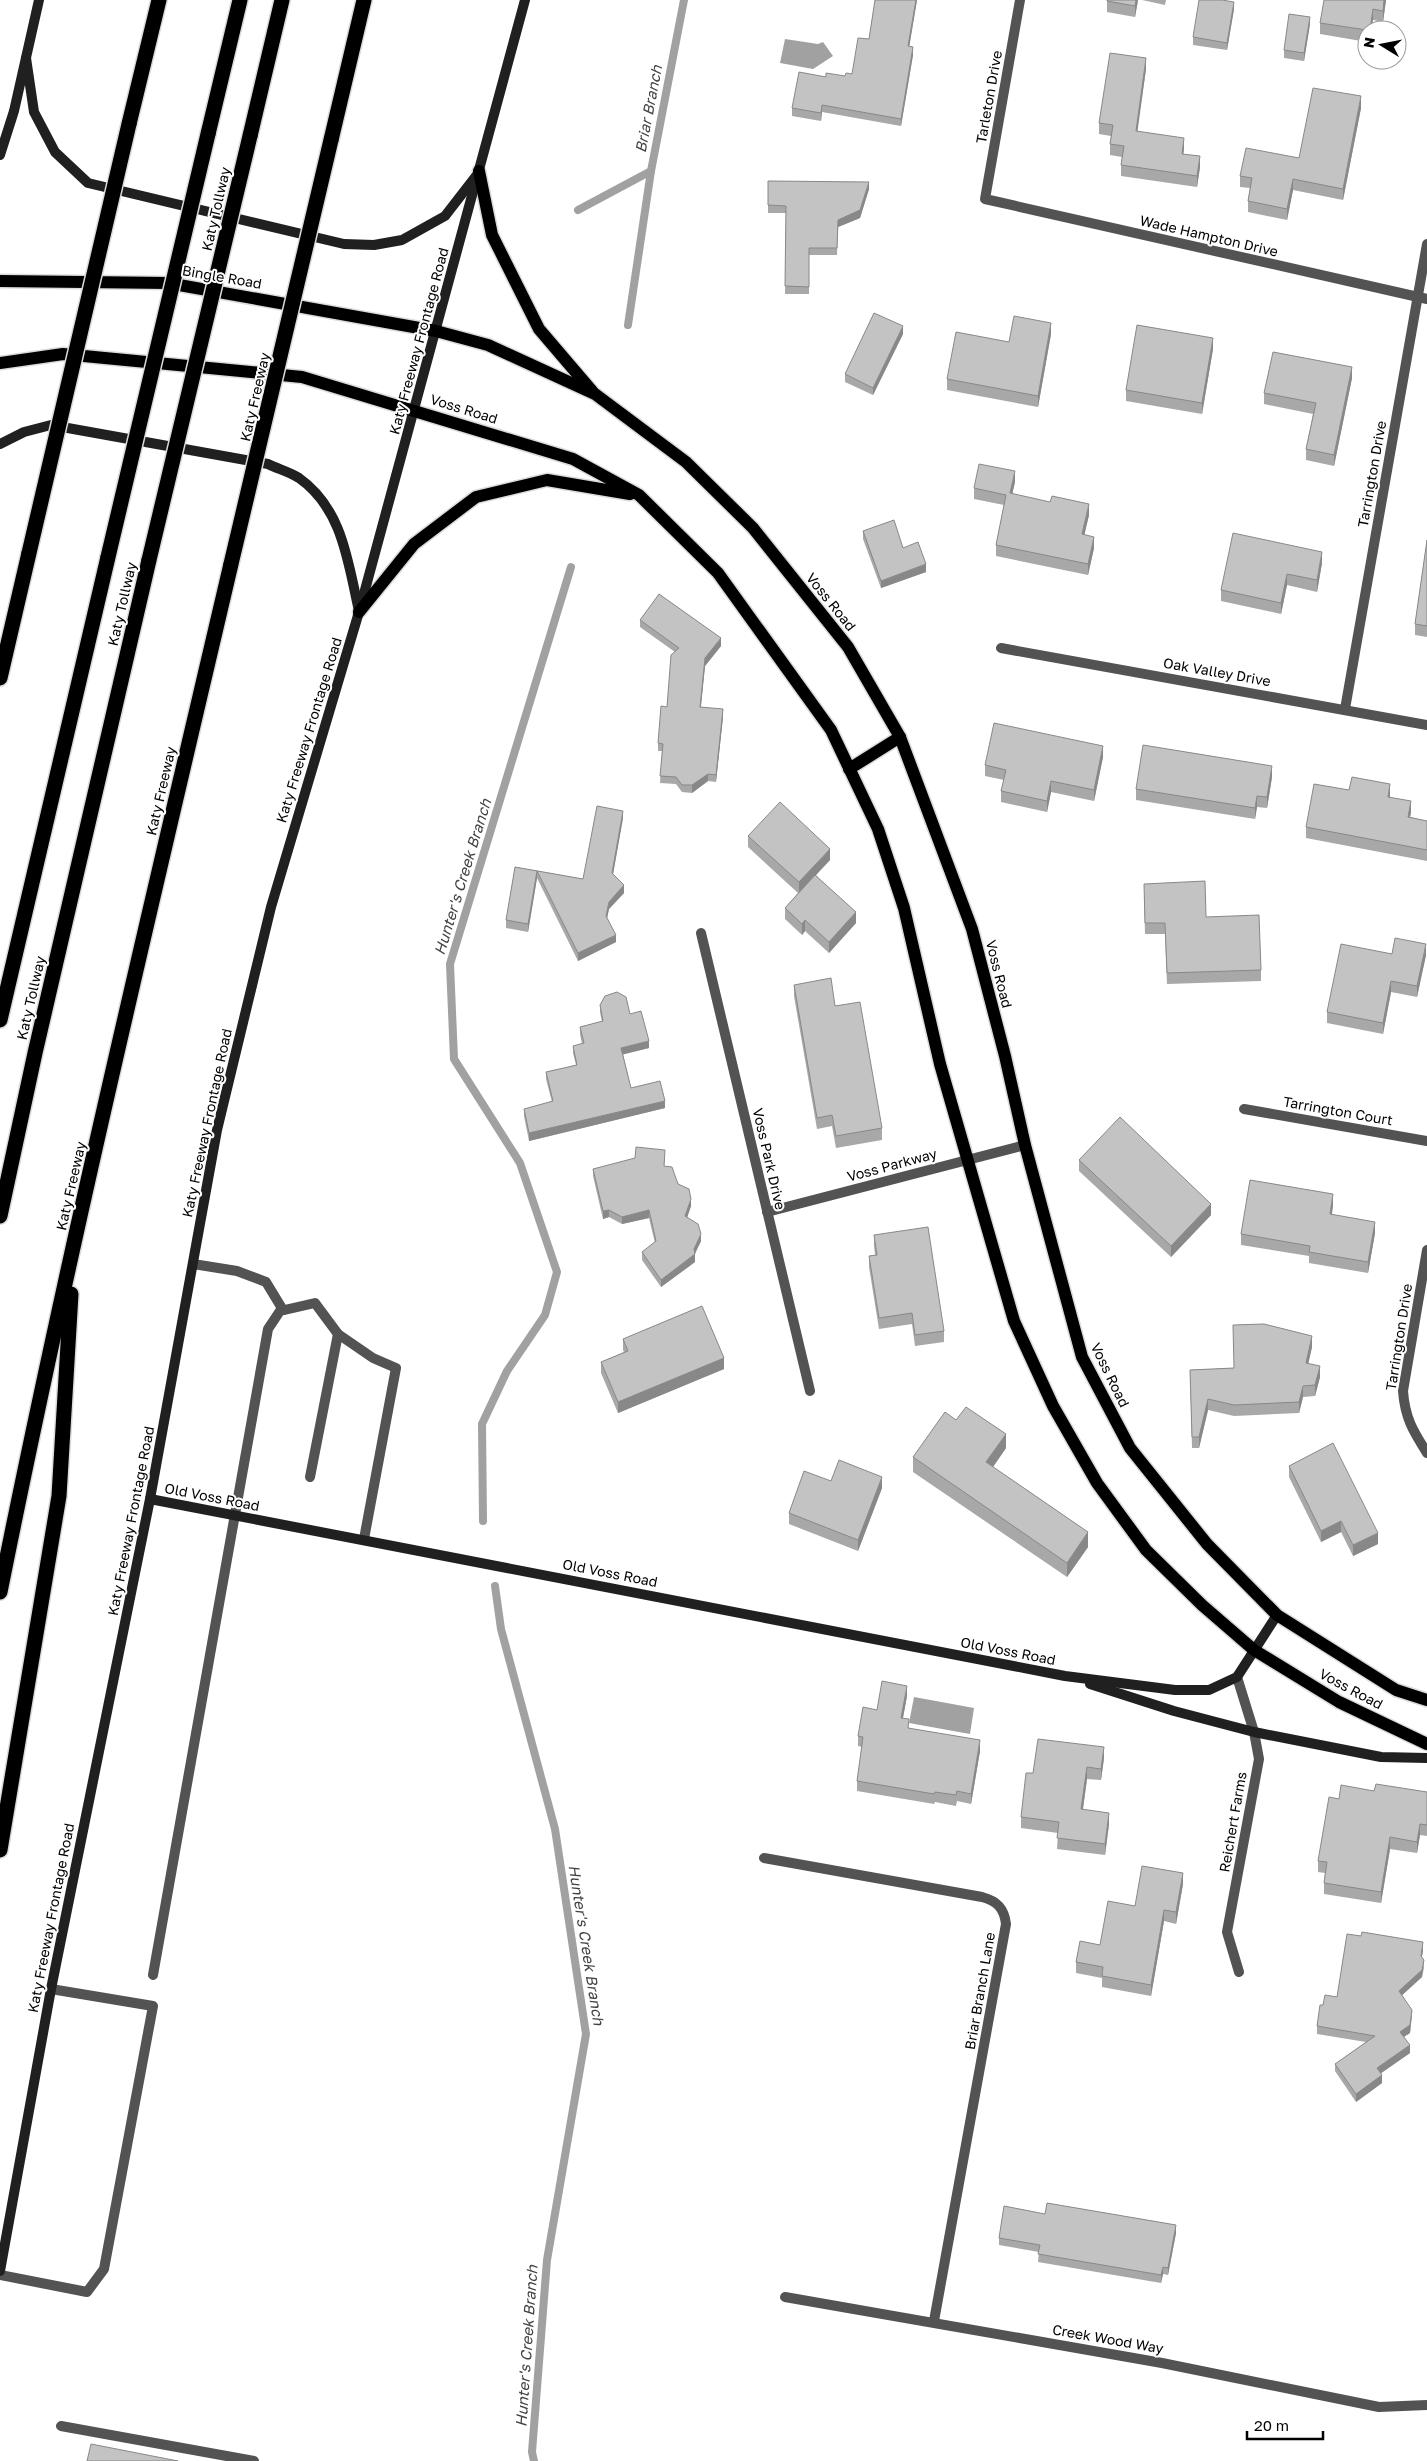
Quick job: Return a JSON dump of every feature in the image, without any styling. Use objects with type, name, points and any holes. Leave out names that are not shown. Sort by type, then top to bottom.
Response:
[{"type":"highway","points":[[0,678],[159,0]]},
{"type":"highway","name":"Katy Tollway","points":[[0,1020],[240,0]]},
{"type":"highway","name":"Katy Tollway","points":[[0,1216],[35,1053],[149,560],[282,0]]},
{"type":"highway","name":"Katy Freeway","points":[[0,1592],[74,1248],[231,564],[364,0]]},
{"type":"highway","points":[[0,1850],[59,1496],[74,1248]]},
{"type":"main road","points":[[0,155],[14,112],[39,0]]},
{"type":"main road","name":"Katy Freeway Frontage Road","points":[[0,2273],[51,1989],[150,1499],[217,1130],[271,907],[359,612],[525,0]]},
{"type":"main road","points":[[26,58],[34,112],[55,152],[88,183],[344,244],[374,245],[402,240],[445,216],[479,171]]},
{"type":"main road","points":[[479,171],[492,235],[538,329],[595,394]]},
{"type":"main road","name":"Bingle Road","points":[[0,281],[168,283],[436,331]]},
{"type":"main road","name":"Voss Road","points":[[436,331],[488,346],[595,394],[686,462],[753,528],[848,647],[900,737],[972,929],[1005,1056],[1025,1145],[1082,1357],[1126,1440],[1207,1544],[1277,1615],[1396,1690],[1427,1700]]},
{"type":"main road","points":[[0,362],[62,354],[302,378],[413,410]]},
{"type":"main road","name":"Voss Road","points":[[413,410],[573,459],[639,495],[718,574],[831,730],[878,829],[904,908],[940,1064],[966,1160],[1014,1321],[1053,1406],[1097,1483],[1146,1550],[1202,1605],[1254,1650],[1339,1702],[1427,1744]]},
{"type":"main road","points":[[0,444],[24,432],[51,425],[268,464],[298,477],[318,493],[329,508],[338,527],[359,612]]},
{"type":"main road","points":[[359,612],[414,544],[476,497],[547,480],[639,495]]},
{"type":"main road","points":[[850,769],[900,737]]},
{"type":"main road","name":"Old Voss Road","points":[[150,1499],[1065,1676],[1175,1690],[1209,1690],[1237,1677]]},
{"type":"main road","points":[[1237,1677],[1277,1615]]},
{"type":"main road","name":"Old Voss Road","points":[[1065,1676],[1174,1711],[1254,1732],[1380,1757],[1427,1758]]},
{"type":"street","name":"Tarleton Drive","points":[[985,199],[1020,0]]},
{"type":"street","name":"Wade Hampton Drive","points":[[985,199],[1422,298]]},
{"type":"street","name":"Tarrington Drive","points":[[1345,709],[1422,298],[1427,244]]},
{"type":"street","name":"Oak Valley Drive","points":[[1001,648],[1427,724]]},
{"type":"street","name":"Voss Park Drive","points":[[702,933],[810,1391]]},
{"type":"street","name":"Tarrington Court","points":[[1244,1109],[1427,1140]]},
{"type":"street","name":"Voss Parkway","points":[[767,1212],[1025,1145]]},
{"type":"street","name":"Tarrington Drive","points":[[1427,1250],[1403,1391],[1405,1412],[1411,1429],[1427,1453]]},
{"type":"street","points":[[193,1264],[236,1271],[266,1282],[282,1310]]},
{"type":"street","points":[[153,1975],[268,1329],[282,1310],[315,1303],[338,1334],[373,1358],[396,1368],[364,1539]]},
{"type":"street","points":[[310,1477],[338,1334]]},
{"type":"street","name":"Reichert Farms","points":[[1237,1677],[1254,1732],[1259,1759],[1227,1932],[1238,1972]]},
{"type":"street","name":"Briar Branch Lane","points":[[764,1858],[982,1896],[992,1899],[1005,1913],[1006,1924],[934,2321]]},
{"type":"street","points":[[0,2273],[87,2292],[104,2269],[153,2006],[51,1989]]},
{"type":"street","name":"Creek Wood Way","points":[[785,2297],[934,2321],[1162,2363],[1379,2407],[1427,2405]]},
{"type":"street","points":[[61,2426],[254,2461]]},
{"type":"shaded area","points":[[785,39],[818,44],[823,42],[833,56],[813,69],[780,63]]},
{"type":"shaded area","points":[[914,1697],[974,1708],[970,1734],[909,1723]]},
{"type":"building","points":[[875,0],[916,0],[908,46],[913,47],[901,119],[822,105],[821,113],[792,108],[799,72],[826,77],[826,73],[845,76],[846,73],[852,74],[858,38],[869,39]]},
{"type":"building","points":[[1107,0],[1136,0],[1135,6]]},
{"type":"building","points":[[1199,0],[1234,2],[1227,43],[1193,37]]},
{"type":"building","points":[[1324,0],[1384,0],[1383,11],[1373,9],[1371,20],[1357,20],[1357,29],[1320,23]]},
{"type":"building","points":[[1289,14],[1310,17],[1304,53],[1284,50]]},
{"type":"building","points":[[1110,53],[1146,58],[1136,131],[1184,138],[1182,154],[1200,156],[1197,176],[1121,165],[1124,146],[1110,144],[1113,125],[1099,123]]},
{"type":"building","points":[[1313,88],[1361,96],[1343,189],[1293,179],[1287,209],[1248,201],[1252,178],[1240,176],[1246,148],[1299,158]]},
{"type":"building","points":[[768,181],[869,182],[860,210],[838,220],[837,248],[809,248],[809,287],[785,286],[786,206],[768,205]]},
{"type":"building","points":[[874,313],[903,326],[873,388],[845,374]]},
{"type":"building","points":[[1014,316],[1051,323],[1038,396],[947,379],[956,332],[1009,342]]},
{"type":"building","points":[[1137,325],[1213,338],[1202,403],[1126,390]]},
{"type":"building","points":[[1273,352],[1352,367],[1334,455],[1306,449],[1316,403],[1264,393]]},
{"type":"building","points":[[979,464],[1015,471],[1010,493],[1050,502],[1052,496],[1089,504],[1082,534],[1094,537],[1088,564],[996,545],[1006,495],[974,488]]},
{"type":"building","points":[[894,520],[903,548],[918,542],[926,564],[881,581],[863,531]]},
{"type":"building","points":[[1233,533],[1322,552],[1317,580],[1287,574],[1281,603],[1221,590]]},
{"type":"building","points":[[1427,540],[1427,626],[1415,624]]},
{"type":"building","points":[[659,594],[721,638],[705,658],[700,707],[723,709],[716,775],[708,774],[692,785],[682,785],[676,777],[660,776],[663,744],[658,743],[661,706],[667,707],[671,655],[679,648],[640,620]]},
{"type":"building","points":[[994,723],[1103,746],[1094,790],[1051,781],[1047,801],[1001,791],[1006,770],[985,765]]},
{"type":"building","points":[[1143,745],[1272,766],[1267,797],[1257,796],[1255,808],[1136,789]]},
{"type":"building","points":[[1352,777],[1390,784],[1388,797],[1411,801],[1408,817],[1427,821],[1427,850],[1306,827],[1314,784],[1349,790]]},
{"type":"building","points":[[780,802],[830,849],[799,882],[748,836]]},
{"type":"building","points":[[597,806],[623,811],[612,873],[624,885],[609,902],[606,916],[616,935],[578,953],[537,871],[528,924],[506,920],[515,867],[583,879]]},
{"type":"building","points":[[815,875],[856,912],[829,942],[805,920],[802,924],[785,908]]},
{"type":"building","points":[[1205,881],[1206,917],[1259,915],[1261,970],[1167,973],[1165,923],[1145,923],[1144,884]]},
{"type":"building","points":[[1395,938],[1426,944],[1417,986],[1391,981],[1383,1023],[1327,1012],[1341,944],[1392,954]]},
{"type":"building","points":[[831,978],[835,1006],[860,1002],[882,1128],[836,1136],[832,1115],[817,1118],[794,985]]},
{"type":"building","points":[[617,992],[626,997],[630,1014],[641,1011],[649,1041],[621,1048],[631,1088],[660,1081],[665,1101],[529,1133],[524,1109],[553,1101],[546,1072],[577,1065],[573,1046],[584,1043],[580,1027],[603,1021],[600,1005],[605,996]]},
{"type":"building","points":[[1120,1117],[1211,1204],[1171,1246],[1079,1160]]},
{"type":"building","points":[[636,1147],[665,1150],[664,1166],[672,1167],[678,1184],[689,1189],[691,1199],[685,1216],[698,1224],[701,1234],[694,1249],[695,1254],[661,1280],[642,1252],[656,1241],[649,1210],[622,1217],[609,1210],[603,1211],[593,1169],[635,1158]]},
{"type":"building","points":[[1250,1180],[1333,1194],[1330,1214],[1375,1222],[1368,1262],[1309,1252],[1310,1246],[1241,1234]]},
{"type":"building","points":[[928,1227],[944,1331],[915,1335],[912,1313],[879,1318],[869,1256],[877,1255],[874,1235]]},
{"type":"building","points":[[702,1306],[724,1358],[618,1402],[601,1362],[628,1351],[623,1339]]},
{"type":"building","points":[[1264,1324],[1312,1336],[1306,1363],[1320,1366],[1315,1385],[1303,1386],[1299,1402],[1234,1405],[1208,1399],[1199,1437],[1192,1437],[1190,1370],[1234,1368],[1233,1325]]},
{"type":"building","points":[[966,1407],[1006,1434],[986,1462],[1088,1532],[1067,1563],[913,1457],[945,1412],[956,1420]]},
{"type":"building","points":[[1333,1443],[1378,1533],[1353,1545],[1341,1521],[1321,1531],[1289,1466]]},
{"type":"building","points":[[839,1460],[882,1477],[858,1540],[789,1513],[804,1471],[831,1481]]},
{"type":"building","points":[[882,1681],[907,1686],[901,1718],[909,1719],[908,1728],[980,1740],[971,1794],[957,1791],[956,1795],[935,1792],[934,1794],[857,1781],[863,1737],[858,1736],[863,1707],[877,1710]]},
{"type":"building","points":[[1038,1739],[1104,1747],[1101,1769],[1087,1767],[1081,1809],[1109,1813],[1105,1844],[1057,1838],[1059,1822],[1021,1817],[1026,1773],[1033,1773]]},
{"type":"building","points":[[1376,1784],[1427,1792],[1427,1825],[1420,1824],[1417,1842],[1390,1837],[1381,1892],[1324,1883],[1327,1862],[1318,1861],[1329,1797],[1339,1799],[1341,1785],[1374,1791]]},
{"type":"building","points":[[1142,1866],[1183,1873],[1176,1912],[1164,1910],[1151,1985],[1102,1976],[1103,1967],[1076,1962],[1080,1941],[1100,1945],[1108,1901],[1135,1906]]},
{"type":"building","points":[[1362,1932],[1423,1942],[1421,1956],[1424,1960],[1422,1970],[1399,1991],[1412,2010],[1410,2025],[1400,2032],[1410,2045],[1377,2068],[1382,2075],[1356,2094],[1335,2064],[1375,2036],[1317,2026],[1320,2005],[1323,2005],[1325,1995],[1337,1997],[1347,1934],[1361,1936]]},
{"type":"building","points":[[1047,2203],[1176,2225],[1168,2268],[1163,2267],[1161,2275],[1038,2254],[1040,2245],[999,2238],[1004,2206],[1045,2214]]},
{"type":"building","points":[[91,2444],[178,2461],[87,2461]]},
{"type":"waterway","name":"Briar Branch","points":[[578,210],[651,171],[684,0]]},
{"type":"waterway","name":"Hunter's Creek Branch","points":[[628,325],[651,171]]},
{"type":"waterway","name":"Hunter's Creek Branch","points":[[483,1521],[482,1424],[507,1371],[545,1315],[557,1272],[520,1163],[454,1059],[450,964],[571,567]]},
{"type":"waterway","name":"Hunter's Creek Branch","points":[[495,1586],[501,1629],[555,1829],[586,2034],[547,2260],[532,2452],[534,2461]]}]
